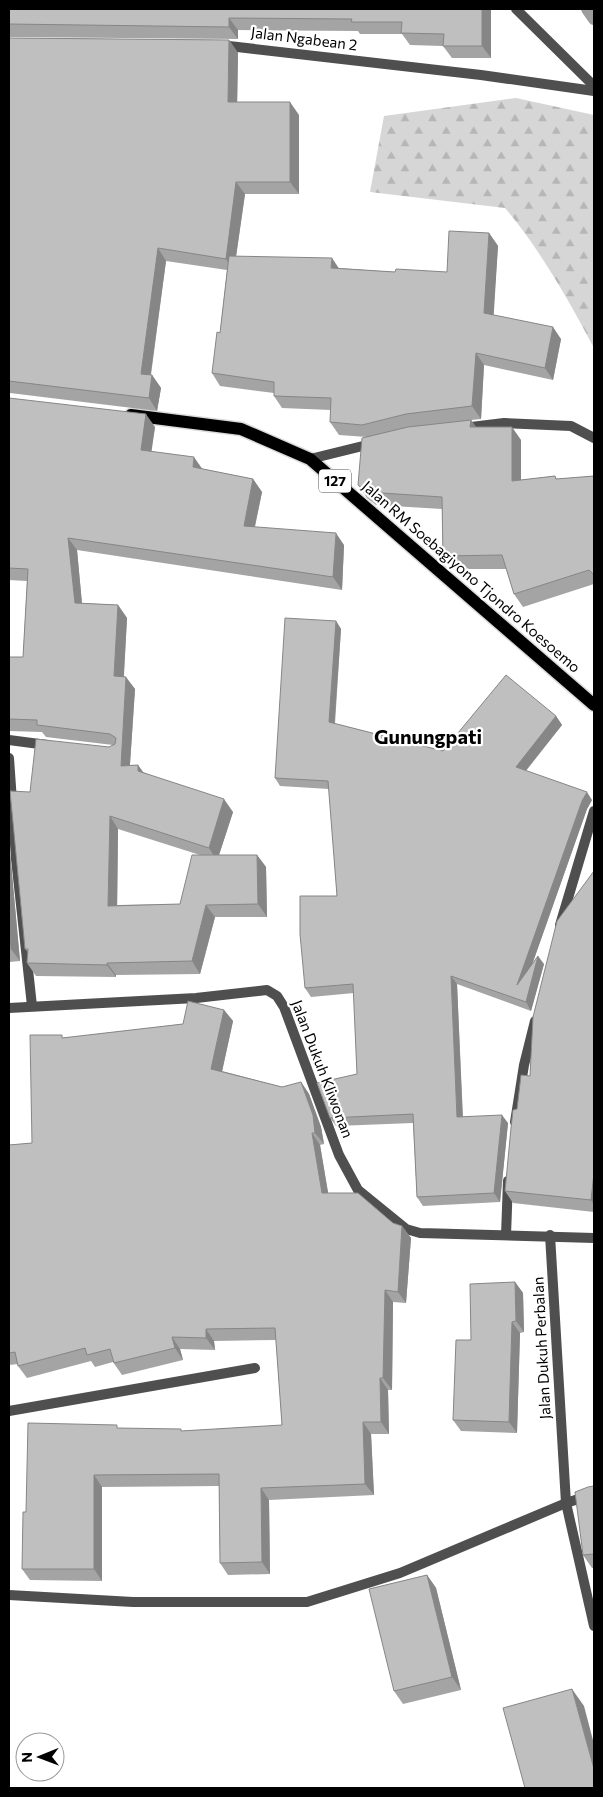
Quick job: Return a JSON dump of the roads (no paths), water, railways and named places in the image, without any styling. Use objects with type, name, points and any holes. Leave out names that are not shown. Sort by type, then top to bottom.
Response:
[{"type":"main road","name":"Jalan RM Soebagiyono Tjondro Koesoemo","points":[[115,413],[241,429],[310,458],[594,706]]},
{"type":"street","points":[[516,9],[594,86]]},
{"type":"street","name":"Jalan Ngabean 2","points":[[211,45],[260,48],[594,91]]},
{"type":"street","points":[[455,429],[504,423],[571,426],[594,438]]},
{"type":"street","points":[[310,458],[387,440]]},
{"type":"street","points":[[9,740],[58,746]]},
{"type":"street","points":[[9,758],[16,859],[32,1006]]},
{"type":"street","points":[[559,931],[594,811]]},
{"type":"street","name":"Jalan Dukuh Kliwonan","points":[[9,1008],[196,998],[267,990],[277,996],[284,1007],[339,1155],[358,1190],[406,1229],[420,1233],[550,1235]]},
{"type":"street","points":[[513,1132],[524,1065],[539,1007]]},
{"type":"street","points":[[506,1235],[509,1170]]},
{"type":"street","points":[[550,1235],[594,1238]]},
{"type":"street","name":"Jalan Dukuh Perbalan","points":[[550,1235],[566,1503],[594,1626]]},
{"type":"street","points":[[9,1411],[255,1368]]},
{"type":"street","points":[[9,1595],[133,1602],[307,1602],[400,1573],[566,1503],[594,1494]]},
{"type":"waterway","points":[[587,9],[594,19]]},
{"type":"district","name":"Gunungpati","points":[[428,737]]}]
